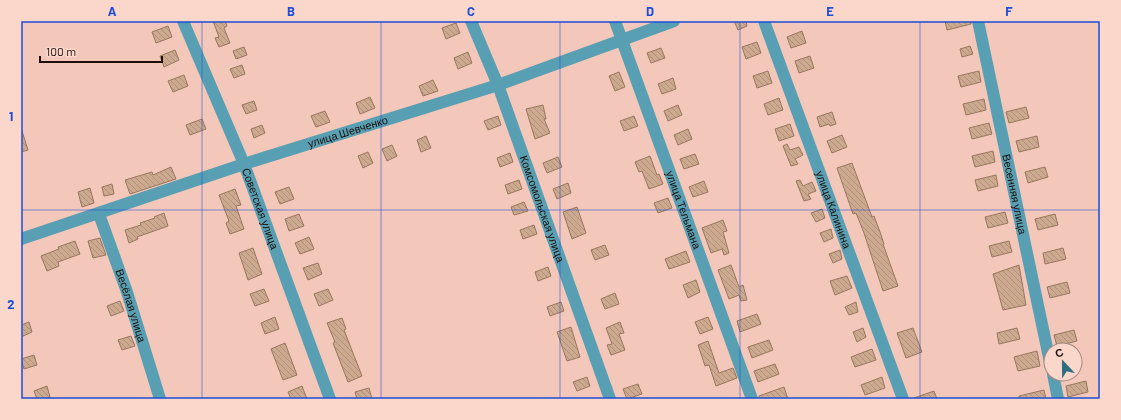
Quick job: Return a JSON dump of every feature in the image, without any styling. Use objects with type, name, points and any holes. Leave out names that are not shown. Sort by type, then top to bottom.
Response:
[{"type":"street","name":"Советская улица","points":[[183,21],[244,164],[330,399]]},
{"type":"street","name":"Комсомольская улица","points":[[471,21],[498,85],[610,399]]},
{"type":"street","name":"улица Тельмана","points":[[615,21],[752,399]]},
{"type":"street","name":"улица Шевченко","points":[[21,239],[244,164],[498,85],[674,21]]},
{"type":"street","name":"улица Калинина","points":[[764,21],[903,399]]},
{"type":"street","name":"Весенняя улица","points":[[978,21],[1046,342]]},
{"type":"street","name":"Весёлая улица","points":[[99,214],[128,292],[160,399]]},
{"type":"street","points":[[1054,382],[1058,399]]},
{"type":"building","points":[[213,21],[225,21],[227,26],[224,28],[230,43],[219,47],[215,38],[219,37]]},
{"type":"building","points":[[734,21],[746,21],[747,26],[738,30]]},
{"type":"building","points":[[945,21],[971,21],[971,24],[947,30]]},
{"type":"building","points":[[456,23],[460,33],[446,39],[442,28]]},
{"type":"building","points":[[168,26],[172,37],[156,43],[152,32]]},
{"type":"building","points":[[802,31],[806,43],[791,48],[787,37]]},
{"type":"building","points":[[757,42],[761,53],[746,59],[742,47]]},
{"type":"building","points":[[970,46],[973,54],[962,57],[960,49]]},
{"type":"building","points":[[244,47],[247,55],[236,59],[233,51]]},
{"type":"building","points":[[661,48],[665,58],[651,63],[647,53]]},
{"type":"building","points":[[175,50],[179,60],[164,67],[160,56]]},
{"type":"building","points":[[468,52],[472,63],[458,69],[454,58]]},
{"type":"building","points":[[810,56],[814,68],[799,73],[795,61]]},
{"type":"building","points":[[242,65],[245,74],[234,78],[230,69]]},
{"type":"building","points":[[768,71],[772,83],[757,88],[753,76]]},
{"type":"building","points":[[979,71],[981,82],[961,87],[958,76]]},
{"type":"building","points":[[619,72],[625,87],[615,91],[609,76]]},
{"type":"building","points":[[184,75],[188,86],[173,92],[168,81]]},
{"type":"building","points":[[673,78],[676,89],[662,94],[658,84]]},
{"type":"building","points":[[433,80],[438,91],[423,96],[419,86]]},
{"type":"building","points":[[370,97],[375,108],[360,114],[356,103]]},
{"type":"building","points":[[779,98],[783,110],[768,115],[764,104]]},
{"type":"building","points":[[984,99],[986,110],[966,115],[963,104]]},
{"type":"building","points":[[254,101],[257,110],[246,114],[242,105]]},
{"type":"building","points":[[543,105],[546,119],[544,119],[550,133],[535,139],[526,109]]},
{"type":"building","points":[[678,105],[682,115],[668,121],[664,111]]},
{"type":"building","points":[[1026,107],[1029,118],[1009,123],[1006,112]]},
{"type":"building","points":[[325,111],[330,122],[316,127],[311,116]]},
{"type":"building","points":[[832,112],[836,124],[830,126],[829,124],[820,127],[817,117]]},
{"type":"building","points":[[498,116],[501,125],[488,130],[484,121]]},
{"type":"building","points":[[634,116],[638,126],[624,131],[620,121]]},
{"type":"building","points":[[202,119],[206,129],[190,135],[186,125]]},
{"type":"building","points":[[989,123],[992,134],[972,139],[969,128]]},
{"type":"building","points":[[790,124],[794,136],[779,141],[775,129]]},
{"type":"building","points":[[262,125],[265,133],[254,138],[251,129]]},
{"type":"building","points":[[688,129],[692,139],[678,145],[674,135]]},
{"type":"building","points":[[22,131],[28,150],[21,152],[21,132]]},
{"type":"building","points":[[842,135],[847,147],[832,153],[827,141]]},
{"type":"building","points":[[426,136],[431,148],[421,152],[417,140]]},
{"type":"building","points":[[1037,136],[1039,147],[1019,152],[1016,141]]},
{"type":"building","points":[[787,144],[790,150],[799,147],[803,155],[795,159],[798,164],[791,166],[783,146]]},
{"type":"building","points":[[392,145],[397,156],[387,161],[382,149]]},
{"type":"building","points":[[993,151],[995,162],[975,167],[972,156]]},
{"type":"building","points":[[368,152],[373,163],[363,168],[358,156]]},
{"type":"building","points":[[510,153],[513,162],[500,167],[497,158]]},
{"type":"building","points":[[695,154],[699,164],[684,169],[680,159]]},
{"type":"building","points":[[650,156],[657,175],[659,174],[663,184],[649,189],[642,171],[639,172],[635,162]]},
{"type":"building","points":[[558,157],[562,167],[547,173],[543,163]]},
{"type":"building","points":[[852,163],[872,217],[874,216],[880,232],[898,286],[883,291],[864,233],[856,213],[853,214],[837,168]]},
{"type":"building","points":[[171,167],[176,179],[130,194],[125,180],[152,172],[153,175]]},
{"type":"building","points":[[1045,167],[1048,177],[1028,183],[1025,172]]},
{"type":"building","points":[[996,175],[998,186],[978,191],[975,180]]},
{"type":"building","points":[[519,180],[522,189],[508,194],[505,185]]},
{"type":"building","points":[[800,180],[803,186],[812,182],[816,191],[808,194],[811,199],[804,201],[796,181]]},
{"type":"building","points":[[704,181],[708,192],[693,197],[689,187]]},
{"type":"building","points":[[568,183],[571,193],[557,199],[553,189]]},
{"type":"building","points":[[112,184],[114,194],[104,196],[102,187]]},
{"type":"building","points":[[289,187],[294,199],[280,204],[275,192]]},
{"type":"building","points":[[90,188],[94,203],[82,207],[78,192]]},
{"type":"building","points":[[235,189],[241,205],[236,206],[244,229],[230,234],[226,223],[229,221],[219,195]]},
{"type":"building","points":[[668,198],[672,208],[658,213],[654,203]]},
{"type":"building","points":[[524,202],[528,211],[514,215],[511,207]]},
{"type":"building","points":[[577,207],[586,233],[572,239],[563,212]]},
{"type":"building","points":[[822,209],[825,218],[816,222],[811,213]]},
{"type":"building","points":[[1005,212],[1008,223],[988,228],[985,217]]},
{"type":"building","points":[[164,213],[168,226],[137,237],[138,239],[129,243],[125,230],[141,225],[140,223]]},
{"type":"building","points":[[299,214],[304,226],[289,231],[285,219]]},
{"type":"building","points":[[1055,214],[1058,225],[1038,230],[1035,219]]},
{"type":"building","points":[[723,220],[727,231],[723,232],[729,253],[724,255],[722,249],[711,253],[702,228]]},
{"type":"building","points":[[534,225],[537,234],[523,239],[520,230]]},
{"type":"building","points":[[831,229],[833,238],[824,242],[820,233]]},
{"type":"building","points":[[309,237],[314,249],[300,254],[295,243]]},
{"type":"building","points":[[100,238],[106,255],[93,258],[88,241]]},
{"type":"building","points":[[75,241],[80,254],[58,262],[59,266],[47,271],[41,256],[59,249],[58,247]]},
{"type":"building","points":[[1009,241],[1012,252],[992,257],[989,246]]},
{"type":"building","points":[[605,245],[609,255],[595,260],[591,250]]},
{"type":"building","points":[[253,248],[262,274],[248,280],[239,253]]},
{"type":"building","points":[[1063,248],[1066,259],[1045,264],[1043,253]]},
{"type":"building","points":[[840,250],[842,259],[833,263],[829,254]]},
{"type":"building","points":[[686,251],[690,262],[669,269],[665,259]]},
{"type":"building","points":[[318,263],[322,274],[308,280],[303,268]]},
{"type":"building","points":[[731,265],[739,287],[743,285],[747,300],[741,301],[739,295],[729,299],[718,270]]},
{"type":"building","points":[[1019,265],[1026,305],[1003,310],[993,274]]},
{"type":"building","points":[[548,267],[551,276],[538,281],[535,272]]},
{"type":"building","points":[[847,276],[852,288],[835,295],[830,281]]},
{"type":"building","points":[[696,280],[700,292],[688,298],[683,285]]},
{"type":"building","points":[[1067,282],[1070,293],[1050,298],[1047,287]]},
{"type":"building","points":[[264,289],[269,301],[255,306],[250,294]]},
{"type":"building","points":[[328,289],[333,300],[319,306],[314,294]]},
{"type":"building","points":[[615,293],[619,304],[605,309],[601,299]]},
{"type":"building","points":[[120,301],[124,311],[111,316],[107,306]]},
{"type":"building","points":[[561,302],[564,311],[550,316],[547,307]]},
{"type":"building","points":[[856,302],[858,312],[849,315],[845,307]]},
{"type":"building","points":[[757,314],[761,324],[740,332],[737,321]]},
{"type":"building","points":[[275,317],[279,329],[265,334],[261,323]]},
{"type":"building","points":[[708,317],[713,329],[700,334],[695,322]]},
{"type":"building","points":[[342,318],[346,329],[344,330],[362,376],[348,382],[327,323]]},
{"type":"building","points":[[29,322],[32,332],[21,337],[21,325]]},
{"type":"building","points":[[620,322],[624,333],[619,334],[625,350],[611,355],[607,345],[612,344],[606,328]]},
{"type":"building","points":[[571,327],[580,357],[567,361],[557,332]]},
{"type":"building","points":[[863,328],[866,337],[857,342],[853,332]]},
{"type":"building","points":[[913,328],[922,352],[906,358],[897,333]]},
{"type":"building","points":[[1017,328],[1020,339],[999,344],[997,333]]},
{"type":"building","points":[[1074,330],[1077,341],[1056,342],[1054,335]]},
{"type":"building","points":[[131,336],[135,346],[122,350],[118,340]]},
{"type":"building","points":[[769,340],[773,350],[752,358],[748,347]]},
{"type":"building","points":[[708,341],[719,373],[733,368],[737,378],[716,386],[709,365],[705,366],[698,345]]},
{"type":"building","points":[[285,343],[297,375],[283,380],[271,349]]},
{"type":"building","points":[[872,349],[876,360],[855,367],[851,357]]},
{"type":"building","points":[[1037,351],[1040,366],[1018,371],[1014,357]]},
{"type":"building","points":[[34,355],[37,365],[24,369],[21,359]]},
{"type":"building","points":[[775,364],[779,374],[758,382],[754,371]]},
{"type":"building","points":[[587,377],[590,386],[577,391],[573,382]]},
{"type":"building","points":[[882,377],[885,388],[865,395],[861,385]]},
{"type":"building","points":[[1086,381],[1088,392],[1068,397],[1066,386]]},
{"type":"building","points":[[638,384],[642,394],[627,399],[623,389]]},
{"type":"building","points":[[47,386],[50,397],[37,399],[34,391]]},
{"type":"building","points":[[302,386],[307,399],[291,399],[288,392]]},
{"type":"building","points":[[784,387],[788,399],[759,399],[759,396]]},
{"type":"building","points":[[369,388],[372,399],[357,399],[355,392]]},
{"type":"building","points":[[1044,390],[1046,399],[1019,399],[1019,396]]},
{"type":"building","points":[[934,391],[937,399],[914,399],[914,398]]}]
